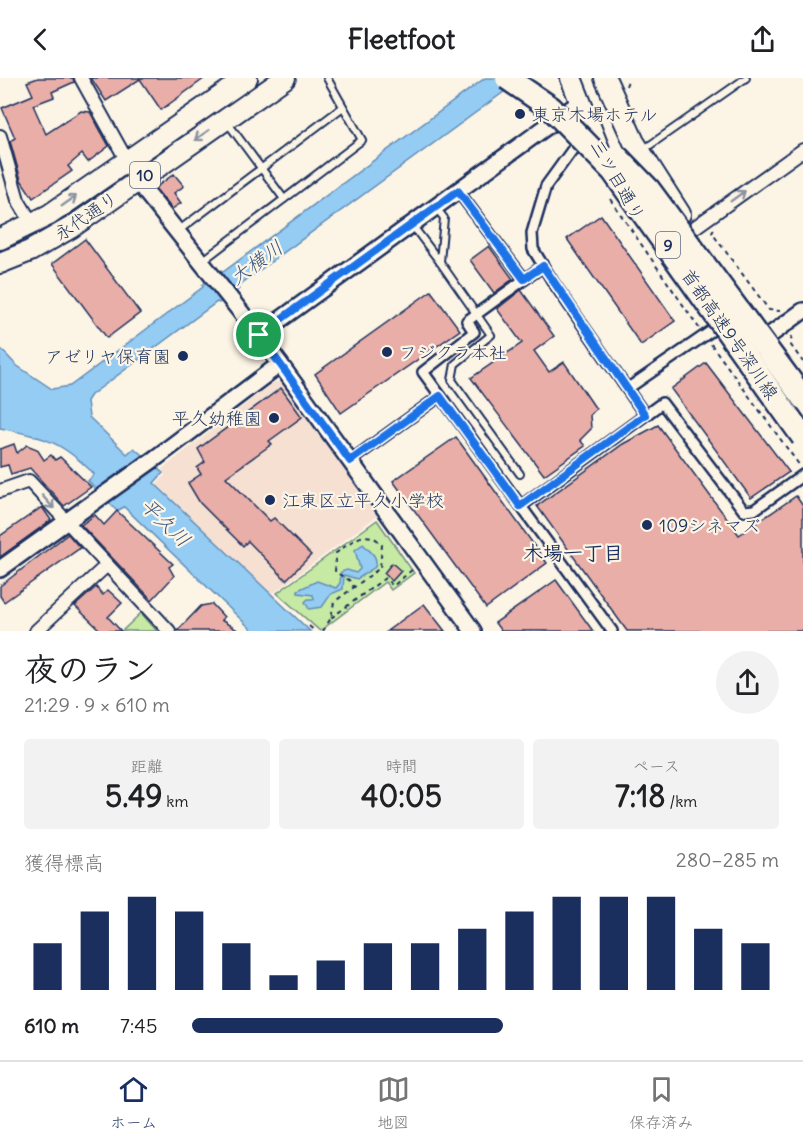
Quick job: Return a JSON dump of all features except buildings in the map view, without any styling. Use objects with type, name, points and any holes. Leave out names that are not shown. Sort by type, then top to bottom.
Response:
[{"type":"highway","name":"首都高速9号深川線","points":[[509,78],[569,118],[628,167],[655,198],[803,398]]},
{"type":"highway","name":"首都高速9号深川線","points":[[509,78],[551,108],[613,171],[803,437]]},
{"type":"main road","name":"永代通り","points":[[0,239],[33,225],[247,78]]},
{"type":"main road","name":"永代通り","points":[[0,263],[51,240],[285,78]]},
{"type":"main road","name":"三ツ目通り","points":[[571,78],[589,127],[624,198],[710,331],[738,358],[803,451]]},
{"type":"main road","name":"三ツ目通り","points":[[612,82],[640,151],[691,230],[803,385]]},
{"type":"street","points":[[81,78],[136,181],[259,335],[473,631]]},
{"type":"street","points":[[259,335],[579,103]]},
{"type":"street","points":[[589,127],[546,186],[532,233],[533,249],[645,415]]},
{"type":"street","points":[[0,136],[18,200],[33,225]]},
{"type":"street","points":[[691,230],[803,150]]},
{"type":"street","points":[[458,191],[524,279]]},
{"type":"street","points":[[543,266],[467,321],[474,332],[423,372],[612,631]]},
{"type":"street","points":[[738,358],[803,311]]},
{"type":"street","points":[[627,389],[710,331]]},
{"type":"street","points":[[0,569],[157,457],[280,364]]},
{"type":"street","points":[[350,461],[440,396]]},
{"type":"street","points":[[520,506],[662,403],[744,511],[754,510],[803,473]]},
{"type":"street","points":[[0,491],[28,481],[169,631]]},
{"type":"street","points":[[36,631],[107,564]]},
{"type":"lane","points":[[204,268],[284,199],[362,140],[327,78]]},
{"type":"lane","points":[[640,151],[746,78]]},
{"type":"lane","points":[[177,232],[343,107]]},
{"type":"lane","points":[[225,119],[284,199]]},
{"type":"lane","points":[[436,207],[444,218],[440,262]]},
{"type":"lane","points":[[412,225],[491,335],[455,364],[452,380],[520,474]]},
{"type":"path","points":[[612,82],[628,78]]},
{"type":"path","points":[[605,192],[710,331],[803,473]]},
{"type":"path","points":[[716,222],[712,233],[769,310],[775,312],[787,310]]},
{"type":"path","points":[[794,329],[790,344],[803,362]]},
{"type":"path","points":[[379,540],[385,535]]},
{"type":"path","points":[[323,631],[331,618],[334,602],[380,568],[382,545],[379,540],[370,536],[358,536],[336,553],[333,563],[335,572],[349,580],[354,587]]},
{"type":"path","points":[[331,618],[385,578],[393,586],[417,566]]},
{"type":"path","points":[[309,626],[315,631]]},
{"type":"shaded area","name":"江東区立平久小学校","points":[[274,382],[281,382],[377,516],[272,594],[157,484],[165,475],[162,469]]},
{"type":"green space","points":[[377,520],[414,573],[391,590],[385,582],[320,631],[277,593]]},
{"type":"green space","points":[[141,613],[157,631],[122,631]]},
{"type":"water","points":[[485,78],[523,78],[238,286],[239,289],[219,303],[217,302],[91,395],[87,401],[89,417],[127,454],[134,448],[163,473],[154,483],[310,631],[253,631],[124,507],[117,511],[88,481],[94,474],[71,454],[41,438],[0,428],[0,348],[16,365],[52,389],[70,386],[203,287],[202,285],[221,270],[223,272]]},
{"type":"water","points":[[363,544],[375,557],[375,567],[357,579],[344,575],[343,589],[331,594],[322,607],[309,609],[305,602],[308,599],[314,599],[313,595],[298,593],[298,590],[317,581],[336,588],[340,583],[341,572],[347,570],[356,573],[360,569],[355,550]]},
{"type":"place","name":"東京木場ホテル","points":[[520,114]]},
{"type":"place","name":"フジクラ本社","points":[[387,352]]},
{"type":"place","name":"アゼリヤ保育園","points":[[183,356]]},
{"type":"place","name":"平久幼稚園","points":[[274,418]]},
{"type":"place","name":"江東区立平久小学校","points":[[270,500]]},
{"type":"place","name":"109シネマズ","points":[[647,525]]},
{"type":"district","name":"木場一丁目","points":[[573,552]]},
{"type":"route","points":[[458,191],[524,279],[543,266],[645,415],[520,506],[440,396],[350,461],[259,335],[458,191]]},
{"type":"water label","name":"大横川","points":[[256,262]]},
{"type":"water label","name":"平久川","points":[[166,522]]}]
